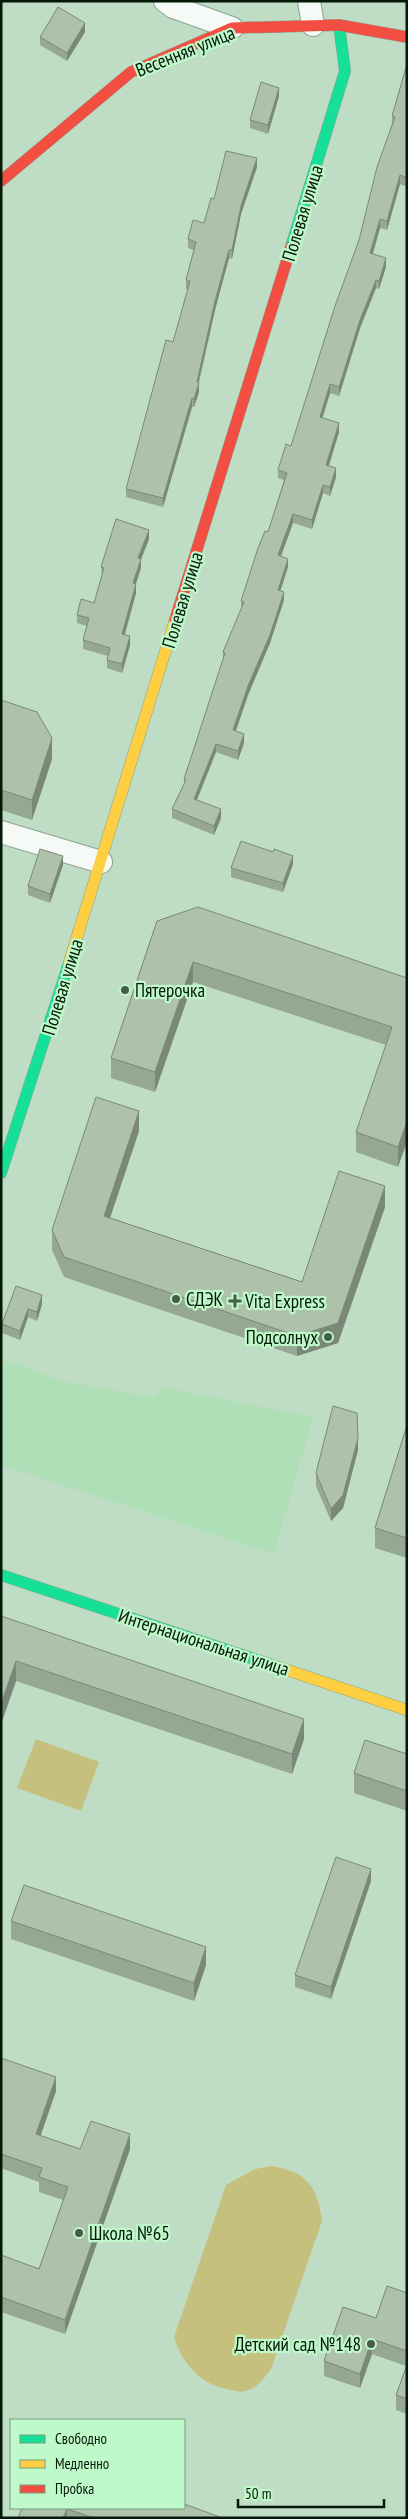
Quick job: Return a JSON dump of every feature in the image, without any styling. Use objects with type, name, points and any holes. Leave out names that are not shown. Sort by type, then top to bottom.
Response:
[{"type":"street","points":[[165,1],[173,7],[232,28]]},
{"type":"street","points":[[309,1],[313,25]]},
{"type":"street","name":"Весенняя улица","points":[[1,181],[131,72],[232,28],[339,24],[407,37]]},
{"type":"street","name":"Полевая улица","points":[[1,1172],[35,1074],[345,71],[339,24]]},
{"type":"street","points":[[1,832],[101,862]]},
{"type":"street","name":"Интернациональная улица","points":[[1,1575],[407,1710]]},
{"type":"shaded area","points":[[1,1361],[15,1363],[62,1381],[154,1397],[162,1387],[313,1417],[274,1554],[1,1465]]},
{"type":"shaded area","points":[[36,1739],[99,1762],[81,1811],[17,1788]]},
{"type":"shaded area","points":[[272,2166],[294,2172],[309,2183],[314,2190],[322,2221],[271,2369],[260,2383],[253,2388],[243,2392],[236,2391],[216,2386],[193,2371],[182,2355],[174,2337],[226,2185],[255,2169]]},
{"type":"building","points":[[58,7],[85,23],[67,53],[40,37]]},
{"type":"building","points":[[407,64],[407,178],[400,175],[387,221],[380,219],[370,253],[386,258],[379,281],[376,280],[360,320],[339,387],[330,384],[320,417],[339,423],[326,465],[336,468],[330,487],[323,485],[312,520],[293,514],[278,555],[288,559],[278,590],[284,592],[270,635],[248,686],[233,730],[244,734],[238,751],[216,744],[194,799],[221,809],[214,826],[172,809],[186,780],[184,779],[225,653],[223,652],[244,602],[241,601],[258,548],[265,531],[268,532],[287,473],[278,470],[286,444],[291,446],[335,306],[359,240],[377,167],[395,117],[392,116]]},
{"type":"building","points":[[261,82],[279,88],[268,125],[250,120]]},
{"type":"building","points":[[226,151],[257,158],[241,206],[232,250],[229,250],[215,301],[197,382],[199,383],[194,399],[192,398],[163,498],[126,489],[166,340],[173,342],[190,281],[186,280],[196,242],[188,239],[193,220],[204,223],[211,198],[214,199]]},
{"type":"building","points":[[116,519],[149,530],[138,558],[141,559],[133,583],[136,584],[122,634],[130,636],[122,664],[107,660],[110,648],[83,640],[89,618],[77,615],[81,599],[94,603],[104,568],[101,567]]},
{"type":"building","points":[[1,700],[37,712],[52,738],[32,800],[1,790]]},
{"type":"building","points":[[241,841],[273,852],[274,849],[293,856],[283,883],[231,868]]},
{"type":"building","points":[[40,849],[63,856],[50,894],[28,886]]},
{"type":"building","points":[[198,907],[407,978],[407,1121],[398,1147],[356,1132],[392,1027],[193,962],[155,1072],[111,1058],[157,921]]},
{"type":"building","points":[[96,1097],[139,1111],[104,1216],[302,1282],[339,1171],[385,1186],[338,1323],[297,1336],[64,1257],[52,1230]]},
{"type":"building","points":[[16,1286],[42,1295],[37,1312],[28,1309],[20,1331],[2,1324]]},
{"type":"building","points":[[333,1406],[357,1413],[358,1438],[343,1495],[331,1509],[316,1473]]},
{"type":"building","points":[[407,1425],[407,1538],[375,1528]]},
{"type":"building","points":[[1,1616],[304,1719],[292,1754],[16,1661],[1,1704]]},
{"type":"building","points":[[365,1740],[407,1754],[407,1791],[354,1773]]},
{"type":"building","points":[[336,1857],[371,1869],[331,1987],[295,1975]]},
{"type":"building","points":[[24,1885],[206,1947],[194,1983],[11,1921]]},
{"type":"building","name":"Школа №65","points":[[1,2058],[56,2077],[36,2134],[80,2149],[91,2121],[130,2134],[65,2320],[1,2297],[1,2255],[39,2269],[68,2187],[39,2177],[42,2168],[1,2154]]},
{"type":"building","name":"Детский сад №148","points":[[387,2286],[407,2293],[407,2351],[372,2339],[360,2374],[324,2361],[343,2307],[376,2318]]},
{"type":"building","points":[[407,2365],[407,2399],[396,2395]]},
{"type":"building","points":[[185,2504],[223,2518],[94,2518],[67,2509],[185,2509]]},
{"type":"building","points":[[22,2509],[67,2509],[63,2518],[18,2518]]},
{"type":"traffic: fast","points":[[291,247],[345,71],[339,25]]},
{"type":"traffic: fast","points":[[1,1173],[69,963]]},
{"type":"traffic: fast","points":[[1,1575],[278,1667]]},
{"type":"traffic: slow","points":[[69,963],[175,620]]},
{"type":"traffic: slow","points":[[278,1667],[407,1710]]},
{"type":"traffic: jam","points":[[1,181],[131,72],[232,28],[339,25],[407,37]]},
{"type":"traffic: jam","points":[[175,620],[291,247]]},
{"type":"place","name":"Пятерочка","points":[[125,990]]},
{"type":"place","name":"СДЭК","points":[[176,1299]]},
{"type":"place","name":"Vita Express","points":[[235,1301]]},
{"type":"place","name":"Подсолнух","points":[[328,1337]]},
{"type":"place","name":"Школа №65","points":[[79,2233]]},
{"type":"place","name":"Детский сад №148","points":[[371,2344]]}]
